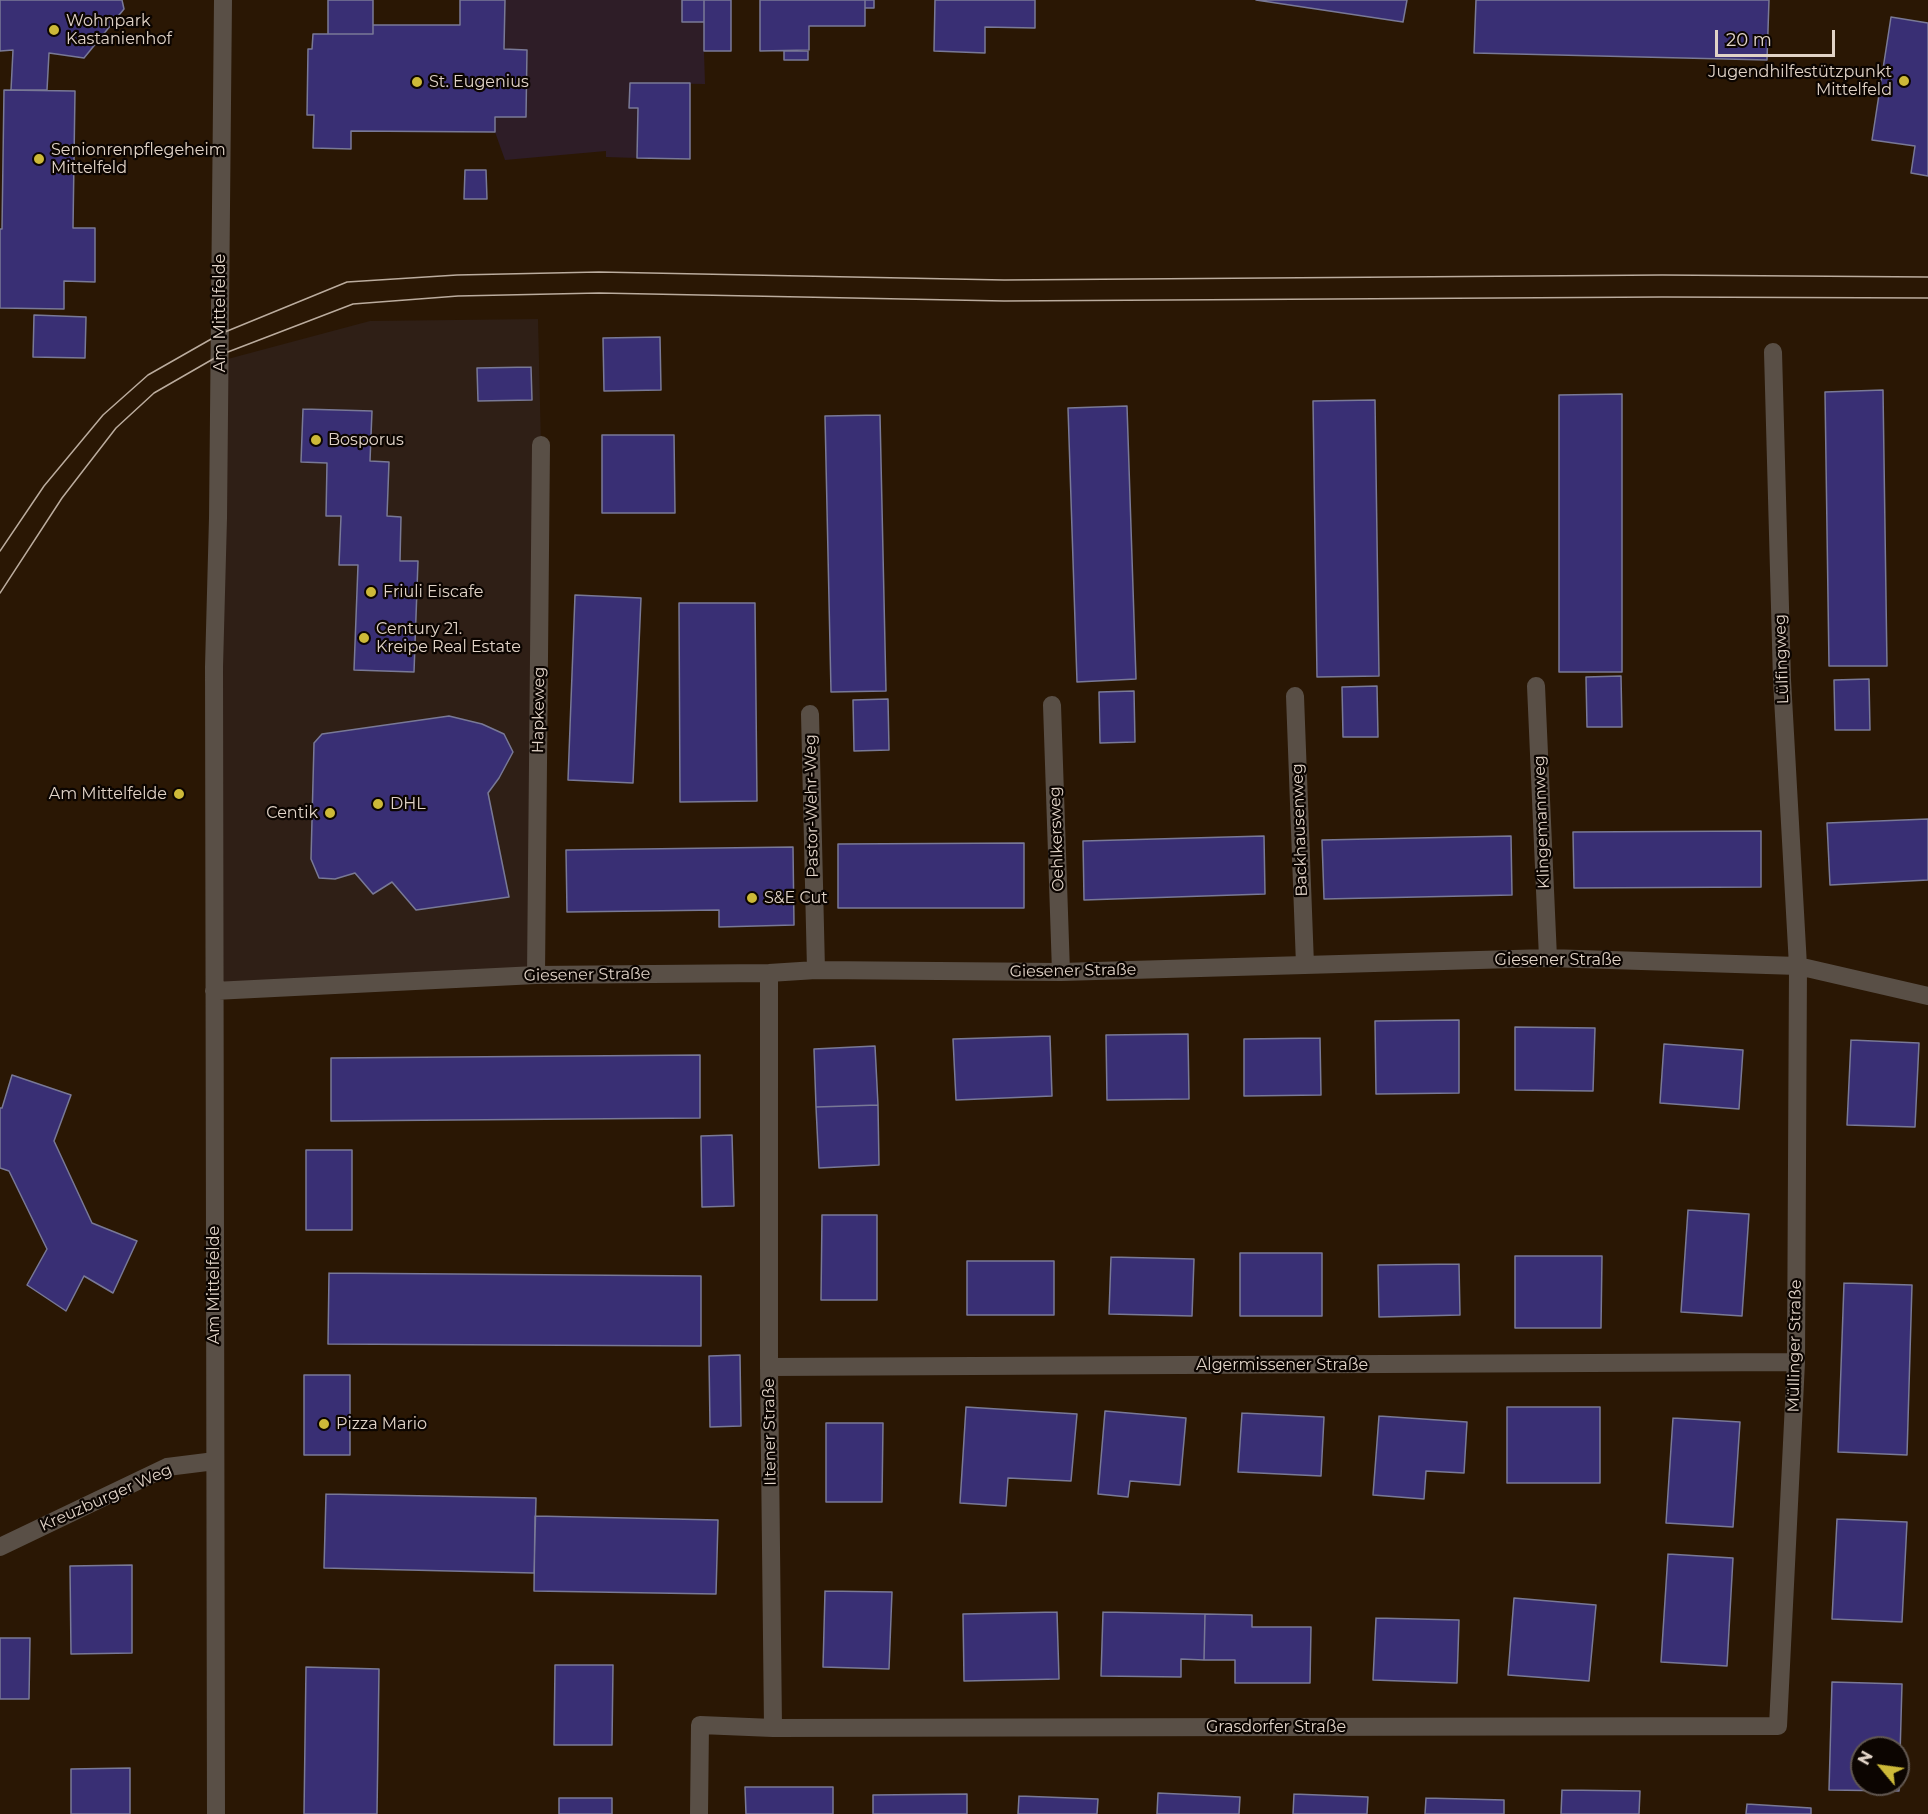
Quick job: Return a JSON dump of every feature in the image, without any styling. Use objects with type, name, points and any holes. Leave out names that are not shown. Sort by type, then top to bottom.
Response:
[{"type":"street","name":"Am Mittelfelde","points":[[216,1814],[214,667],[223,0]]},
{"type":"street","name":"Lülfingweg","points":[[1773,352],[1782,680],[1798,966]]},
{"type":"street","name":"Hapkeweg","points":[[536,975],[541,445]]},
{"type":"street","name":"Klingemannweg","points":[[1536,686],[1548,958]]},
{"type":"street","name":"Backhausenweg","points":[[1294,696],[1305,965]]},
{"type":"street","name":"Oehlkersweg","points":[[1052,705],[1061,972]]},
{"type":"street","name":"Pastor-Wehr-Weg","points":[[810,714],[816,970]]},
{"type":"street","name":"Giesener Straße","points":[[214,991],[536,975],[769,973],[816,970],[1061,972],[1548,958],[1798,966],[1928,996]]},
{"type":"street","name":"Müllinger Straße","points":[[1778,1726],[1796,1362],[1798,966]]},
{"type":"street","name":"Iltener Straße","points":[[769,973],[769,1367],[773,1728]]},
{"type":"street","name":"Algermissener Straße","points":[[769,1367],[1796,1362]]},
{"type":"street","name":"Kreuzburger Weg","points":[[0,1547],[167,1467],[215,1461]]},
{"type":"street","points":[[699,1814],[700,1725],[773,1728]]},
{"type":"street","name":"Grasdorfer Straße","points":[[773,1728],[1778,1726]]},
{"type":"shaded area","points":[[504,0],[731,0],[731,51],[704,51],[705,84],[630,83],[629,107],[638,108],[637,158],[606,157],[606,151],[505,160],[495,132],[495,117],[526,117],[527,50],[504,49]]},
{"type":"shaded area","points":[[538,319],[541,445],[536,975],[214,991],[224,360],[370,321]]},
{"type":"building","name":"Wohnpark Kastanienhof","points":[[0,0],[122,0],[124,9],[84,58],[49,53],[47,90],[11,90],[13,50],[0,51]]},
{"type":"building","points":[[328,0],[373,0],[373,34],[328,34]]},
{"type":"building","name":"St. Eugenius","points":[[460,0],[505,0],[504,49],[527,50],[526,117],[495,117],[495,132],[351,131],[351,149],[313,148],[314,115],[307,115],[308,49],[312,49],[313,34],[373,34],[373,25],[460,25]]},
{"type":"building","points":[[682,0],[704,0],[704,22],[682,22]]},
{"type":"building","points":[[704,0],[731,0],[731,51],[704,51]]},
{"type":"building","points":[[760,0],[865,0],[865,26],[809,26],[809,50],[760,51]]},
{"type":"building","points":[[865,0],[874,0],[874,8],[865,8]]},
{"type":"building","points":[[935,0],[1035,0],[1035,28],[985,27],[985,53],[934,51]]},
{"type":"building","points":[[1256,0],[1407,0],[1403,22]]},
{"type":"building","points":[[1476,0],[1769,0],[1767,60],[1474,53]]},
{"type":"building","name":"Jugendhilfestützpunkt Mittelfeld","points":[[1891,17],[1928,23],[1928,176],[1911,173],[1915,146],[1872,140]]},
{"type":"building","points":[[784,51],[808,51],[808,60],[784,60]]},
{"type":"building","points":[[630,83],[690,83],[690,159],[637,158],[638,108],[629,108]]},
{"type":"building","name":"Senionrenpflegeheim Mittelfeld","points":[[4,90],[75,91],[73,228],[95,228],[95,282],[64,281],[64,309],[0,308]]},
{"type":"building","points":[[465,170],[486,170],[487,199],[464,199]]},
{"type":"building","points":[[34,315],[86,317],[85,358],[33,357]]},
{"type":"building","points":[[660,337],[661,390],[604,391],[603,338]]},
{"type":"building","points":[[531,367],[532,400],[478,401],[477,368]]},
{"type":"building","points":[[1883,390],[1887,666],[1829,666],[1825,392]]},
{"type":"building","points":[[1622,394],[1622,672],[1559,672],[1559,395]]},
{"type":"building","points":[[1375,400],[1379,676],[1317,677],[1313,401]]},
{"type":"building","points":[[1127,406],[1136,679],[1077,682],[1068,408]]},
{"type":"building","points":[[303,409],[372,411],[370,461],[389,462],[387,516],[401,517],[400,561],[418,561],[414,672],[354,670],[358,565],[339,565],[341,516],[326,516],[327,463],[301,462]]},
{"type":"building","points":[[880,415],[886,691],[831,692],[825,416]]},
{"type":"building","points":[[602,435],[674,435],[675,513],[602,513]]},
{"type":"building","points":[[575,595],[641,598],[633,783],[568,780]]},
{"type":"building","points":[[679,603],[755,603],[757,801],[680,802]]},
{"type":"building","points":[[1621,676],[1622,727],[1587,727],[1586,677]]},
{"type":"building","points":[[1869,679],[1870,730],[1835,730],[1834,680]]},
{"type":"building","points":[[1377,686],[1378,737],[1343,737],[1342,687]]},
{"type":"building","points":[[1134,691],[1135,742],[1100,743],[1099,692]]},
{"type":"building","points":[[888,699],[889,750],[854,751],[853,700]]},
{"type":"building","points":[[449,716],[482,724],[504,734],[513,752],[488,793],[509,897],[416,910],[392,882],[373,894],[355,873],[335,879],[319,878],[311,859],[314,743],[322,734]]},
{"type":"building","points":[[1928,819],[1928,880],[1830,885],[1827,823]]},
{"type":"building","points":[[1761,831],[1761,887],[1574,888],[1573,832]]},
{"type":"building","points":[[1264,836],[1265,894],[1084,900],[1083,841]]},
{"type":"building","points":[[1511,836],[1512,895],[1324,899],[1322,840]]},
{"type":"building","points":[[1024,843],[1024,908],[838,908],[838,844]]},
{"type":"building","points":[[793,847],[794,925],[719,927],[719,910],[567,912],[566,850]]},
{"type":"building","points":[[1459,1020],[1459,1093],[1376,1094],[1375,1021]]},
{"type":"building","points":[[1515,1027],[1595,1028],[1593,1091],[1515,1090]]},
{"type":"building","points":[[1188,1034],[1189,1099],[1107,1100],[1106,1035]]},
{"type":"building","points":[[1050,1036],[1052,1096],[956,1100],[953,1039]]},
{"type":"building","points":[[1320,1038],[1321,1095],[1244,1096],[1244,1039]]},
{"type":"building","points":[[1851,1040],[1919,1043],[1915,1127],[1847,1125]]},
{"type":"building","points":[[1664,1044],[1743,1050],[1739,1109],[1660,1103]]},
{"type":"building","points":[[875,1046],[878,1105],[816,1107],[814,1049]]},
{"type":"building","points":[[700,1055],[700,1118],[331,1121],[331,1058]]},
{"type":"building","points":[[12,1075],[71,1095],[54,1141],[92,1223],[137,1241],[113,1293],[84,1276],[66,1311],[27,1285],[47,1249],[9,1171],[0,1168],[0,1108],[2,1108]]},
{"type":"building","points":[[878,1105],[879,1165],[819,1168],[816,1107]]},
{"type":"building","points":[[732,1135],[734,1206],[702,1207],[701,1136]]},
{"type":"building","points":[[306,1150],[352,1150],[352,1230],[306,1230]]},
{"type":"building","points":[[1688,1210],[1749,1214],[1742,1316],[1681,1312]]},
{"type":"building","points":[[822,1215],[877,1215],[877,1300],[821,1300]]},
{"type":"building","points":[[1240,1253],[1322,1253],[1322,1316],[1240,1316]]},
{"type":"building","points":[[1515,1256],[1602,1256],[1601,1328],[1515,1328]]},
{"type":"building","points":[[1111,1257],[1194,1259],[1192,1316],[1109,1314]]},
{"type":"building","points":[[967,1261],[1054,1261],[1054,1315],[967,1315]]},
{"type":"building","points":[[1459,1264],[1460,1315],[1379,1317],[1378,1265]]},
{"type":"building","points":[[329,1273],[701,1276],[701,1346],[328,1344]]},
{"type":"building","points":[[1844,1283],[1912,1285],[1907,1455],[1838,1452]]},
{"type":"building","points":[[740,1355],[741,1426],[710,1427],[709,1356]]},
{"type":"building","points":[[304,1375],[350,1375],[350,1455],[304,1455]]},
{"type":"building","points":[[966,1407],[1077,1414],[1071,1481],[1008,1478],[1006,1506],[960,1503]]},
{"type":"building","points":[[1507,1407],[1600,1407],[1600,1483],[1507,1483]]},
{"type":"building","points":[[1105,1411],[1186,1418],[1180,1485],[1130,1481],[1128,1497],[1098,1494]]},
{"type":"building","points":[[1242,1413],[1324,1417],[1321,1476],[1238,1472]]},
{"type":"building","points":[[1379,1416],[1467,1422],[1464,1473],[1426,1471],[1424,1499],[1373,1495]]},
{"type":"building","points":[[1673,1418],[1740,1422],[1733,1527],[1666,1523]]},
{"type":"building","points":[[826,1423],[883,1423],[882,1502],[826,1502]]},
{"type":"building","points":[[326,1494],[536,1498],[534,1573],[324,1568]]},
{"type":"building","points":[[535,1516],[718,1520],[716,1594],[534,1591]]},
{"type":"building","points":[[1837,1519],[1907,1522],[1902,1622],[1832,1619]]},
{"type":"building","points":[[1668,1554],[1733,1558],[1727,1666],[1661,1662]]},
{"type":"building","points":[[132,1565],[132,1653],[71,1654],[70,1566]]},
{"type":"building","points":[[825,1591],[892,1592],[889,1669],[823,1667]]},
{"type":"building","points":[[1514,1598],[1596,1605],[1589,1681],[1508,1675]]},
{"type":"building","points":[[1057,1612],[1059,1679],[964,1681],[963,1614]]},
{"type":"building","points":[[1103,1612],[1205,1614],[1204,1660],[1181,1659],[1181,1677],[1101,1676]]},
{"type":"building","points":[[1205,1614],[1252,1615],[1252,1627],[1311,1627],[1310,1683],[1235,1683],[1235,1660],[1204,1660]]},
{"type":"building","points":[[1376,1618],[1459,1620],[1457,1683],[1373,1680]]},
{"type":"building","points":[[0,1638],[30,1638],[29,1699],[0,1699]]},
{"type":"building","points":[[555,1665],[613,1665],[612,1745],[554,1745]]},
{"type":"building","points":[[306,1667],[379,1669],[377,1814],[304,1814]]},
{"type":"building","points":[[1832,1682],[1902,1684],[1901,1736],[1850,1736],[1850,1790],[1829,1790]]},
{"type":"building","points":[[130,1768],[130,1814],[71,1814],[71,1769]]},
{"type":"building","points":[[745,1787],[833,1787],[833,1814],[746,1814]]},
{"type":"building","points":[[1562,1790],[1640,1791],[1639,1814],[1561,1814]]},
{"type":"building","points":[[1158,1793],[1240,1797],[1239,1814],[1157,1814]]},
{"type":"building","points":[[967,1794],[967,1814],[873,1814],[873,1795]]},
{"type":"building","points":[[1294,1794],[1368,1797],[1367,1814],[1293,1814]]},
{"type":"building","points":[[1019,1796],[1098,1799],[1097,1814],[1018,1814]]},
{"type":"building","points":[[559,1798],[612,1798],[612,1814],[559,1814]]},
{"type":"building","points":[[1426,1798],[1504,1800],[1504,1814],[1425,1814]]},
{"type":"building","points":[[1747,1804],[1811,1808],[1811,1814],[1746,1814]]},
{"type":"tram line","points":[[0,551],[44,486],[103,415],[148,375],[220,334],[347,282],[457,275],[599,272],[1004,280],[1662,275],[1928,277]]},
{"type":"tram line","points":[[0,593],[62,498],[116,428],[154,393],[220,355],[353,304],[458,296],[599,293],[1004,301],[1662,297],[1928,298]]},
{"type":"place","name":"Wohnpark Kastanienhof","points":[[54,30]]},
{"type":"place","name":"Jugendhilfestützpunkt Mittelfeld","points":[[1904,81]]},
{"type":"place","name":"St. Eugenius","points":[[417,82]]},
{"type":"place","name":"Senionrenpflegeheim Mittelfeld","points":[[39,159]]},
{"type":"place","name":"Bosporus","points":[[316,440]]},
{"type":"place","name":"Friuli Eiscafe","points":[[371,592]]},
{"type":"place","name":"Century 21. Kreipe Real Estate","points":[[364,638]]},
{"type":"place","name":"Am Mittelfelde","points":[[179,794]]},
{"type":"place","name":"DHL","points":[[378,804]]},
{"type":"place","name":"Centik","points":[[330,813]]},
{"type":"place","name":"S&E Cut","points":[[752,898]]},
{"type":"place","name":"Pizza Mario","points":[[324,1424]]}]
